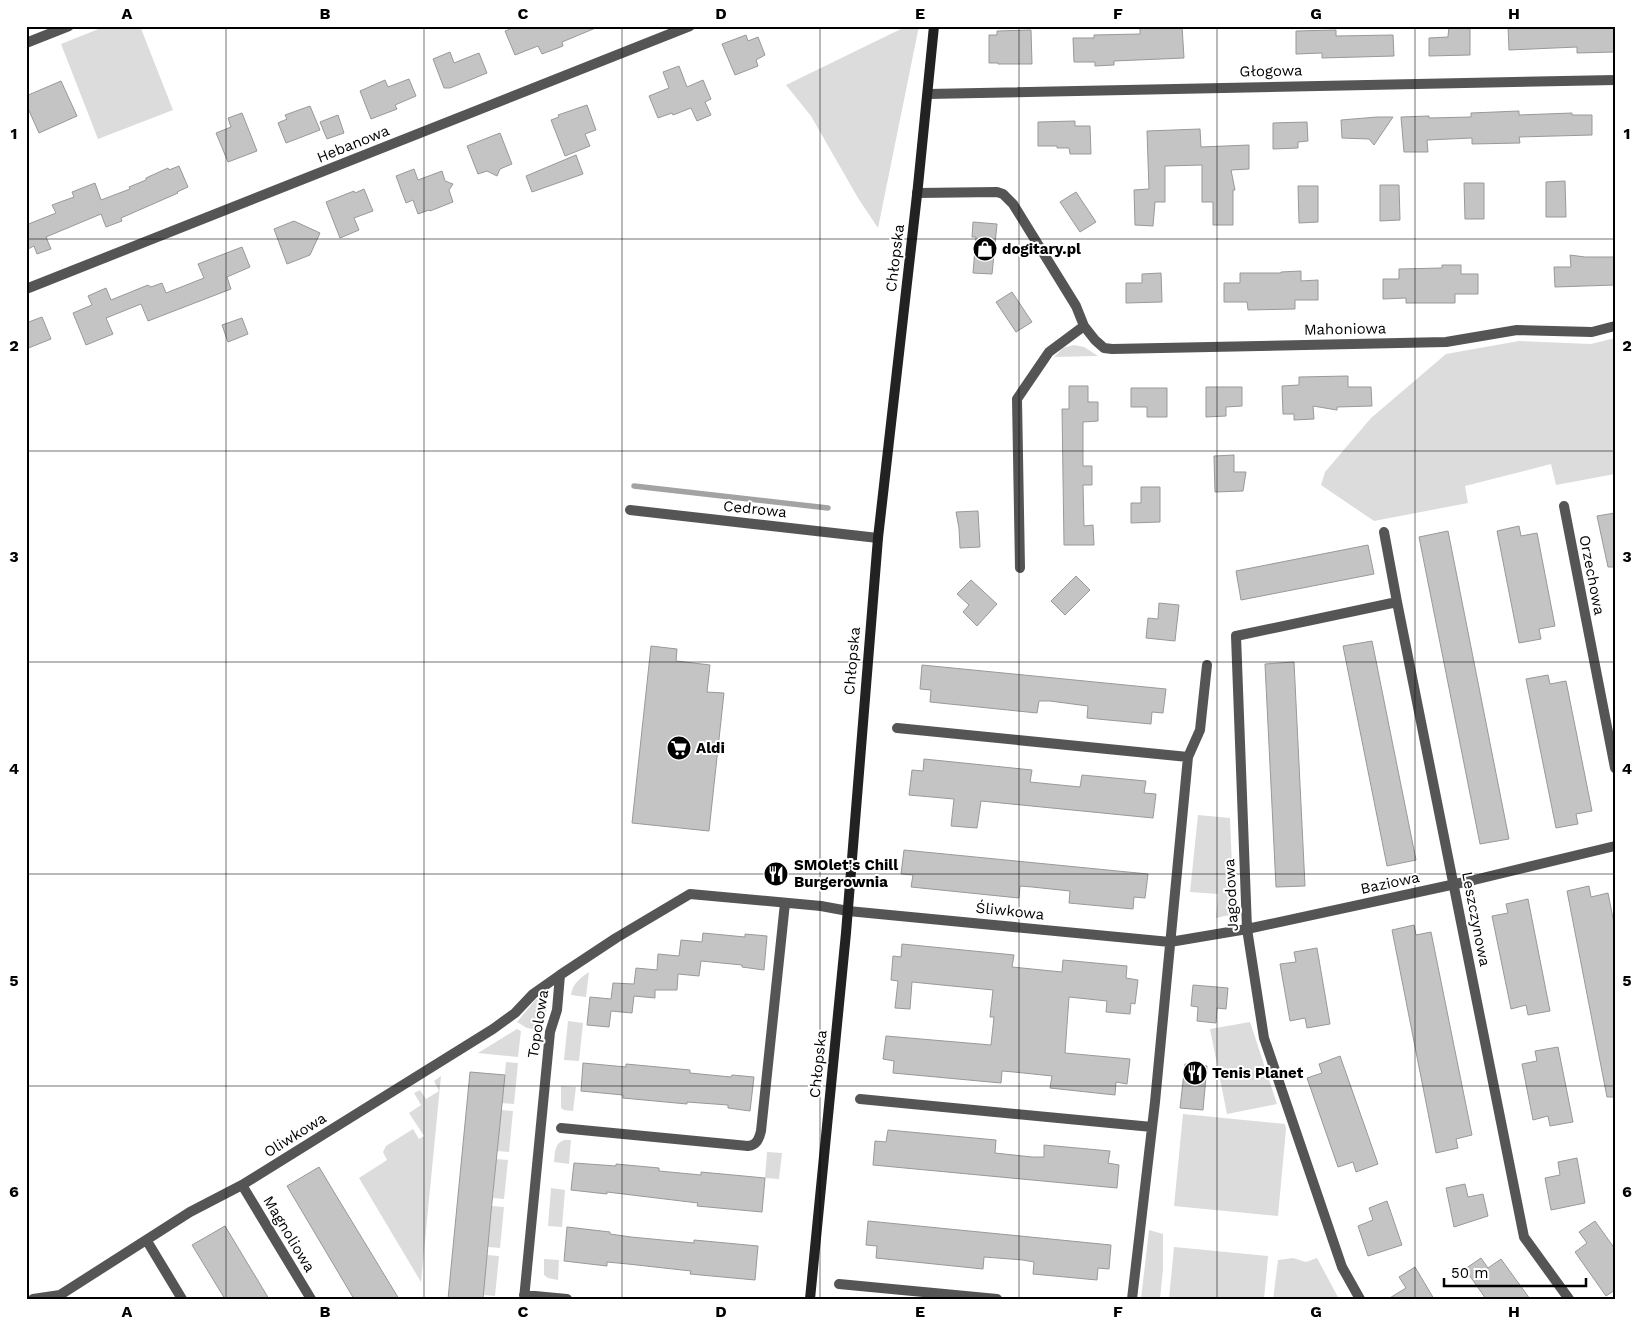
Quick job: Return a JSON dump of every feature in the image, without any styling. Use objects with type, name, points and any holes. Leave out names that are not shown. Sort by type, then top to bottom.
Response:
[{"type":"street","points":[[26,43],[70,26]]},
{"type":"street","name":"Hebanowa","points":[[26,289],[690,26]]},
{"type":"street","name":"Chłopska","points":[[810,1299],[848,911],[860,775],[864,689],[878,538],[934,26]]},
{"type":"street","name":"Głogowa","points":[[928,94],[1615,80]]},
{"type":"street","name":"Mahoniowa","points":[[917,193],[997,192],[1003,194],[1013,204],[1076,306],[1084,326],[1094,340],[1104,348],[1446,342],[1517,330],[1592,332],[1615,326]]},
{"type":"street","points":[[1020,568],[1017,399],[1049,352],[1084,326]]},
{"type":"street","name":"Orzechowa","points":[[1564,506],[1615,768]]},
{"type":"street","name":"Cedrowa","points":[[630,510],[878,538]]},
{"type":"street","name":"Leszczynowa","points":[[1384,532],[1524,1237],[1569,1299]]},
{"type":"street","name":"Jagodowa","points":[[1360,1299],[1342,1267],[1264,1038],[1247,929],[1236,636],[1397,602]]},
{"type":"street","points":[[1132,1299],[1152,1127],[1188,757],[1200,730],[1207,665]]},
{"type":"street","points":[[897,728],[1188,757]]},
{"type":"street","name":"Baziowa","points":[[1170,942],[1247,929],[1454,884],[1615,846]]},
{"type":"street","name":"Topolowa","points":[[567,1299],[524,1297],[550,1032],[557,1010],[560,975],[616,938],[690,894],[821,906],[848,911]]},
{"type":"street","points":[[561,1128],[748,1146],[756,1144],[761,1132],[785,903]]},
{"type":"street","name":"Śliwkowa","points":[[848,911],[1170,942]]},
{"type":"street","name":"Oliwkowa","points":[[33,1299],[60,1295],[190,1212],[242,1185],[494,1030],[515,1013],[533,994],[560,975]]},
{"type":"street","points":[[860,1099],[1152,1127]]},
{"type":"street","name":"Magnoliowa","points":[[242,1185],[311,1299]]},
{"type":"street","points":[[147,1241],[182,1299]]},
{"type":"street","points":[[839,1284],[997,1299]]},
{"type":"shaded area","points":[[106,26],[140,26],[173,110],[98,139],[61,44]]},
{"type":"shaded area","points":[[907,26],[919,26],[878,228],[858,198],[811,116],[786,85]]},
{"type":"shaded area","points":[[1615,338],[1615,474],[1556,485],[1551,464],[1465,486],[1468,503],[1374,521],[1321,485],[1325,472],[1371,418],[1446,354],[1519,341],[1591,344]]},
{"type":"shaded area","points":[[1074,345],[1084,347],[1098,356],[1054,357],[1063,348]]},
{"type":"shaded area","points":[[1198,815],[1230,818],[1234,914],[1216,918],[1218,894],[1190,892]]},
{"type":"shaded area","points":[[589,972],[586,997],[571,995],[573,987]]},
{"type":"shaded area","points":[[536,999],[543,1001],[547,1008],[541,1030],[527,1028],[517,1022]]},
{"type":"shaded area","points":[[568,1021],[583,1023],[579,1061],[564,1060]]},
{"type":"shaded area","points":[[1250,1022],[1277,1104],[1227,1114],[1210,1029]]},
{"type":"shaded area","points":[[517,1029],[521,1031],[518,1057],[478,1053]]},
{"type":"shaded area","points":[[506,1062],[518,1063],[514,1104],[502,1103]]},
{"type":"shaded area","points":[[441,1076],[421,1282],[359,1178],[387,1160],[383,1152],[386,1146],[413,1129],[419,1139],[424,1136],[409,1113],[421,1105],[414,1093],[420,1090],[426,1099],[439,1091],[434,1081]]},
{"type":"shaded area","points":[[561,1086],[576,1087],[573,1111],[561,1108]]},
{"type":"shaded area","points":[[501,1110],[513,1111],[509,1152],[497,1151]]},
{"type":"shaded area","points":[[1183,1114],[1285,1124],[1278,1216],[1174,1206]]},
{"type":"shaded area","points":[[564,1140],[571,1140],[569,1164],[554,1162],[557,1146]]},
{"type":"shaded area","points":[[767,1152],[782,1153],[779,1179],[765,1178]]},
{"type":"shaded area","points":[[496,1159],[508,1160],[504,1199],[493,1198]]},
{"type":"shaded area","points":[[551,1188],[565,1190],[562,1227],[548,1226]]},
{"type":"shaded area","points":[[492,1206],[504,1207],[500,1248],[488,1247]]},
{"type":"shaded area","points":[[1149,1230],[1163,1234],[1163,1269],[1160,1299],[1141,1299]]},
{"type":"shaded area","points":[[1174,1247],[1268,1256],[1264,1299],[1169,1299]]},
{"type":"shaded area","points":[[487,1255],[499,1256],[495,1296],[483,1295]]},
{"type":"shaded area","points":[[1293,1258],[1306,1262],[1317,1258],[1339,1299],[1273,1299],[1278,1260]]},
{"type":"shaded area","points":[[544,1259],[559,1260],[558,1280],[544,1275]]},
{"type":"building","points":[[518,26],[598,27],[562,42],[563,46],[542,54],[538,46],[515,55],[505,31]]},
{"type":"building","points":[[1140,26],[1182,26],[1184,58],[1114,61],[1114,65],[1095,66],[1095,62],[1074,62],[1073,38],[1094,38],[1094,35],[1140,34]]},
{"type":"building","points":[[1449,26],[1470,26],[1470,55],[1429,56],[1429,38],[1448,37]]},
{"type":"building","points":[[1508,26],[1614,26],[1615,52],[1577,53],[1577,47],[1509,50]]},
{"type":"building","points":[[1031,30],[1032,64],[989,63],[989,35],[997,35],[997,31]]},
{"type":"building","points":[[1336,30],[1336,36],[1393,35],[1394,56],[1322,58],[1322,53],[1296,54],[1296,31]]},
{"type":"building","points":[[746,35],[748,41],[758,37],[765,55],[756,60],[758,66],[735,75],[722,44]]},
{"type":"building","points":[[450,52],[454,63],[479,53],[487,73],[450,88],[444,88],[433,59]]},
{"type":"building","points":[[679,66],[687,87],[703,80],[711,99],[705,102],[711,115],[697,121],[691,108],[658,118],[649,96],[669,88],[663,72]]},
{"type":"building","points":[[409,79],[416,96],[395,105],[397,109],[371,119],[360,91],[385,80],[388,87]]},
{"type":"building","points":[[61,81],[77,116],[39,133],[26,104],[26,96]]},
{"type":"building","points":[[587,105],[596,130],[585,134],[590,146],[565,156],[551,120],[559,117],[558,115]]},
{"type":"building","points":[[310,106],[320,130],[286,143],[278,123],[287,119],[285,115]]},
{"type":"building","points":[[1519,111],[1519,115],[1572,113],[1572,115],[1592,115],[1592,135],[1519,137],[1520,143],[1472,144],[1472,138],[1427,140],[1428,152],[1404,152],[1401,117],[1471,117],[1471,113]]},
{"type":"building","points":[[242,113],[257,151],[228,162],[216,133],[231,127],[228,118]]},
{"type":"building","points":[[338,115],[344,133],[327,139],[320,122]]},
{"type":"building","points":[[1393,117],[1374,145],[1369,139],[1342,138],[1341,120]]},
{"type":"building","points":[[1075,121],[1075,126],[1090,126],[1091,154],[1070,154],[1069,148],[1038,146],[1038,122]]},
{"type":"building","points":[[1307,122],[1308,141],[1298,142],[1298,148],[1273,149],[1273,123]]},
{"type":"building","points":[[1200,129],[1201,147],[1249,145],[1249,169],[1231,170],[1235,190],[1233,190],[1233,225],[1213,225],[1213,202],[1202,202],[1202,165],[1165,166],[1165,202],[1155,202],[1153,226],[1135,225],[1134,190],[1149,189],[1147,131]]},
{"type":"building","points":[[500,133],[512,164],[500,169],[497,176],[487,171],[478,174],[467,146]]},
{"type":"building","points":[[576,155],[583,174],[532,192],[526,176]]},
{"type":"building","points":[[179,166],[188,187],[178,193],[121,218],[122,221],[106,227],[101,214],[46,237],[51,249],[37,254],[34,246],[26,250],[26,225],[56,213],[52,205],[74,197],[72,192],[95,183],[101,200],[130,189],[129,187],[168,168],[169,170]]},
{"type":"building","points":[[414,169],[418,180],[442,171],[445,181],[453,184],[449,190],[453,202],[418,214],[413,200],[406,203],[396,176]]},
{"type":"building","points":[[1565,181],[1566,217],[1546,217],[1546,182]]},
{"type":"building","points":[[1464,183],[1484,183],[1484,219],[1465,219]]},
{"type":"building","points":[[1380,185],[1399,185],[1400,220],[1380,221]]},
{"type":"building","points":[[1298,186],[1318,186],[1318,222],[1299,223]]},
{"type":"building","points":[[364,189],[373,211],[354,218],[359,230],[340,238],[326,202]]},
{"type":"building","points":[[1076,192],[1096,222],[1080,232],[1060,202]]},
{"type":"building","points":[[294,221],[320,233],[310,255],[287,264],[274,229]]},
{"type":"building","name":"dogitary.pl","points":[[973,222],[997,224],[992,274],[973,273],[976,237],[972,237]]},
{"type":"building","points":[[242,247],[250,267],[227,277],[231,289],[148,321],[141,304],[106,318],[113,334],[86,345],[73,313],[92,305],[88,296],[106,288],[111,300],[148,285],[151,287],[162,283],[166,293],[204,278],[198,264]]},
{"type":"building","points":[[1570,255],[1615,257],[1615,285],[1555,287],[1554,267],[1571,267]]},
{"type":"building","points":[[1442,265],[1461,265],[1461,274],[1478,274],[1478,294],[1455,294],[1455,303],[1406,303],[1406,298],[1383,299],[1383,279],[1399,279],[1399,269],[1442,268]]},
{"type":"building","points":[[1301,271],[1301,281],[1318,280],[1318,300],[1295,300],[1295,309],[1248,310],[1247,302],[1224,302],[1224,283],[1240,283],[1240,273]]},
{"type":"building","points":[[1161,273],[1162,302],[1126,303],[1126,283],[1142,283],[1142,274]]},
{"type":"building","points":[[1012,292],[1032,322],[1016,332],[996,302]]},
{"type":"building","points":[[42,317],[51,339],[26,349],[26,323]]},
{"type":"building","points":[[242,318],[248,334],[228,342],[222,325]]},
{"type":"building","points":[[1348,376],[1348,387],[1371,387],[1372,406],[1337,407],[1337,410],[1313,406],[1314,419],[1294,420],[1294,414],[1283,414],[1282,386],[1299,385],[1299,377]]},
{"type":"building","points":[[1069,386],[1088,386],[1088,402],[1098,402],[1098,421],[1083,422],[1083,466],[1092,466],[1092,485],[1083,485],[1084,526],[1093,525],[1094,545],[1064,545],[1062,409],[1069,409]]},
{"type":"building","points":[[1206,387],[1242,387],[1242,406],[1226,407],[1226,416],[1206,417]]},
{"type":"building","points":[[1131,388],[1167,388],[1167,417],[1147,417],[1147,407],[1131,407]]},
{"type":"building","points":[[1234,455],[1234,472],[1246,472],[1243,491],[1215,492],[1214,456]]},
{"type":"building","points":[[1141,487],[1160,487],[1160,522],[1131,523],[1131,503],[1141,503]]},
{"type":"building","points":[[978,511],[980,547],[960,548],[956,512]]},
{"type":"building","points":[[1615,513],[1615,567],[1608,567],[1597,516]]},
{"type":"building","points":[[1519,526],[1521,536],[1537,533],[1555,626],[1539,629],[1541,639],[1519,643],[1497,531]]},
{"type":"building","points":[[1448,531],[1509,839],[1480,844],[1419,537]]},
{"type":"building","points":[[1368,545],[1374,574],[1241,600],[1236,571]]},
{"type":"building","points":[[1076,576],[1090,590],[1065,615],[1051,601]]},
{"type":"building","points":[[971,580],[997,604],[977,626],[963,612],[969,605],[957,594]]},
{"type":"building","points":[[1159,603],[1179,605],[1175,641],[1146,638],[1148,618],[1158,619]]},
{"type":"building","points":[[1372,641],[1416,860],[1387,866],[1343,646]]},
{"type":"building","name":"Aldi","points":[[651,646],[677,649],[676,661],[710,665],[707,692],[724,693],[709,831],[632,823]]},
{"type":"building","points":[[1294,662],[1305,886],[1276,887],[1265,664]]},
{"type":"building","points":[[922,665],[1166,689],[1163,713],[1152,712],[1151,724],[1087,718],[1088,706],[1050,701],[1039,701],[1037,713],[930,702],[931,690],[920,689]]},
{"type":"building","points":[[1548,675],[1550,684],[1566,681],[1592,811],[1576,814],[1578,824],[1556,828],[1526,679]]},
{"type":"building","points":[[924,759],[1032,770],[1030,782],[1080,787],[1082,775],[1146,781],[1144,793],[1156,794],[1153,818],[981,801],[977,828],[951,826],[954,799],[909,795],[912,770],[923,771]]},
{"type":"building","points":[[904,850],[1148,874],[1145,898],[1134,897],[1133,909],[1069,903],[1070,891],[1032,887],[1020,886],[1019,898],[911,887],[913,875],[901,874]]},
{"type":"building","points":[[1589,886],[1591,897],[1608,893],[1615,928],[1615,1097],[1607,1097],[1567,891]]},
{"type":"building","points":[[1528,899],[1550,1011],[1528,1015],[1526,1005],[1511,1009],[1492,916],[1508,913],[1506,904]]},
{"type":"building","points":[[1414,925],[1416,935],[1431,932],[1472,1135],[1456,1139],[1458,1148],[1436,1153],[1392,930]]},
{"type":"building","points":[[703,933],[745,937],[745,934],[767,936],[764,970],[742,967],[742,965],[701,961],[699,976],[678,974],[677,990],[655,990],[655,998],[634,996],[632,1013],[611,1011],[609,1027],[587,1025],[590,997],[611,999],[613,983],[634,984],[636,968],[657,970],[658,954],[679,956],[681,940],[702,942]]},
{"type":"building","points":[[902,944],[1014,955],[1012,967],[1062,972],[1063,960],[1127,966],[1126,978],[1138,980],[1135,1004],[1131,1003],[1130,1014],[1106,1012],[1107,1001],[1069,997],[1065,1053],[1130,1059],[1127,1084],[1116,1082],[1115,1095],[1050,1088],[1052,1076],[1014,1072],[1002,1071],[1001,1083],[893,1073],[894,1061],[883,1059],[886,1036],[991,1045],[994,1017],[990,1017],[993,990],[912,982],[910,1009],[895,1008],[898,981],[891,980],[893,956],[901,957]]},
{"type":"building","points":[[1317,948],[1330,1024],[1307,1028],[1305,1018],[1290,1021],[1280,964],[1296,962],[1294,952]]},
{"type":"building","points":[[1193,985],[1228,988],[1226,1009],[1217,1008],[1216,1023],[1197,1021],[1198,1007],[1191,1006]]},
{"type":"building","points":[[1558,1047],[1573,1122],[1550,1126],[1548,1116],[1533,1120],[1522,1064],[1537,1061],[1535,1051]]},
{"type":"building","points":[[1340,1056],[1378,1164],[1356,1172],[1353,1162],[1338,1167],[1307,1078],[1322,1073],[1319,1064]]},
{"type":"building","points":[[583,1063],[626,1067],[626,1064],[690,1070],[690,1073],[754,1077],[750,1111],[728,1108],[728,1105],[687,1102],[687,1104],[623,1098],[623,1095],[581,1091]]},
{"type":"building","name":"Tenis Planet","points":[[1185,1064],[1207,1066],[1203,1110],[1180,1108]]},
{"type":"building","points":[[470,1072],[505,1075],[483,1299],[448,1299]]},
{"type":"building","points":[[888,1130],[996,1140],[995,1153],[1032,1157],[1044,1157],[1044,1145],[1110,1151],[1108,1163],[1119,1165],[1117,1188],[873,1165],[875,1141],[886,1142]]},
{"type":"building","points":[[1577,1158],[1585,1203],[1551,1210],[1545,1178],[1560,1175],[1558,1162]]},
{"type":"building","points":[[574,1163],[616,1166],[616,1164],[659,1168],[659,1171],[701,1175],[701,1172],[765,1178],[762,1212],[697,1206],[698,1203],[607,1192],[607,1194],[571,1190]]},
{"type":"building","points":[[319,1167],[399,1299],[354,1299],[287,1186]]},
{"type":"building","points":[[1465,1184],[1468,1197],[1483,1194],[1488,1216],[1454,1227],[1446,1188]]},
{"type":"building","points":[[1387,1201],[1402,1245],[1368,1256],[1358,1226],[1373,1220],[1369,1208]]},
{"type":"building","points":[[868,1221],[1111,1245],[1109,1269],[1098,1268],[1097,1280],[1033,1274],[1034,1262],[1023,1260],[984,1257],[983,1269],[876,1258],[877,1246],[866,1245]]},
{"type":"building","points":[[1595,1221],[1615,1249],[1615,1290],[1606,1296],[1575,1252],[1587,1243],[1579,1232]]},
{"type":"building","points":[[225,1226],[269,1299],[225,1299],[192,1245]]},
{"type":"building","points":[[567,1227],[610,1232],[610,1234],[631,1237],[694,1243],[694,1240],[758,1246],[755,1280],[690,1274],[691,1271],[628,1264],[607,1262],[607,1266],[564,1261]]},
{"type":"building","points":[[1481,1258],[1488,1268],[1501,1259],[1530,1299],[1486,1299],[1465,1269]]},
{"type":"building","points":[[1415,1267],[1434,1299],[1388,1299],[1406,1288],[1399,1277]]},
{"type":"waterway","points":[[634,486],[828,508]]},
{"type":"place","name":"dogitary.pl","points":[[985,249]]},
{"type":"place","name":"Aldi","points":[[679,748]]},
{"type":"place","name":"SMOlet's Chill Burgerownia","points":[[776,874]]},
{"type":"place","name":"Tenis Planet","points":[[1195,1073]]}]
